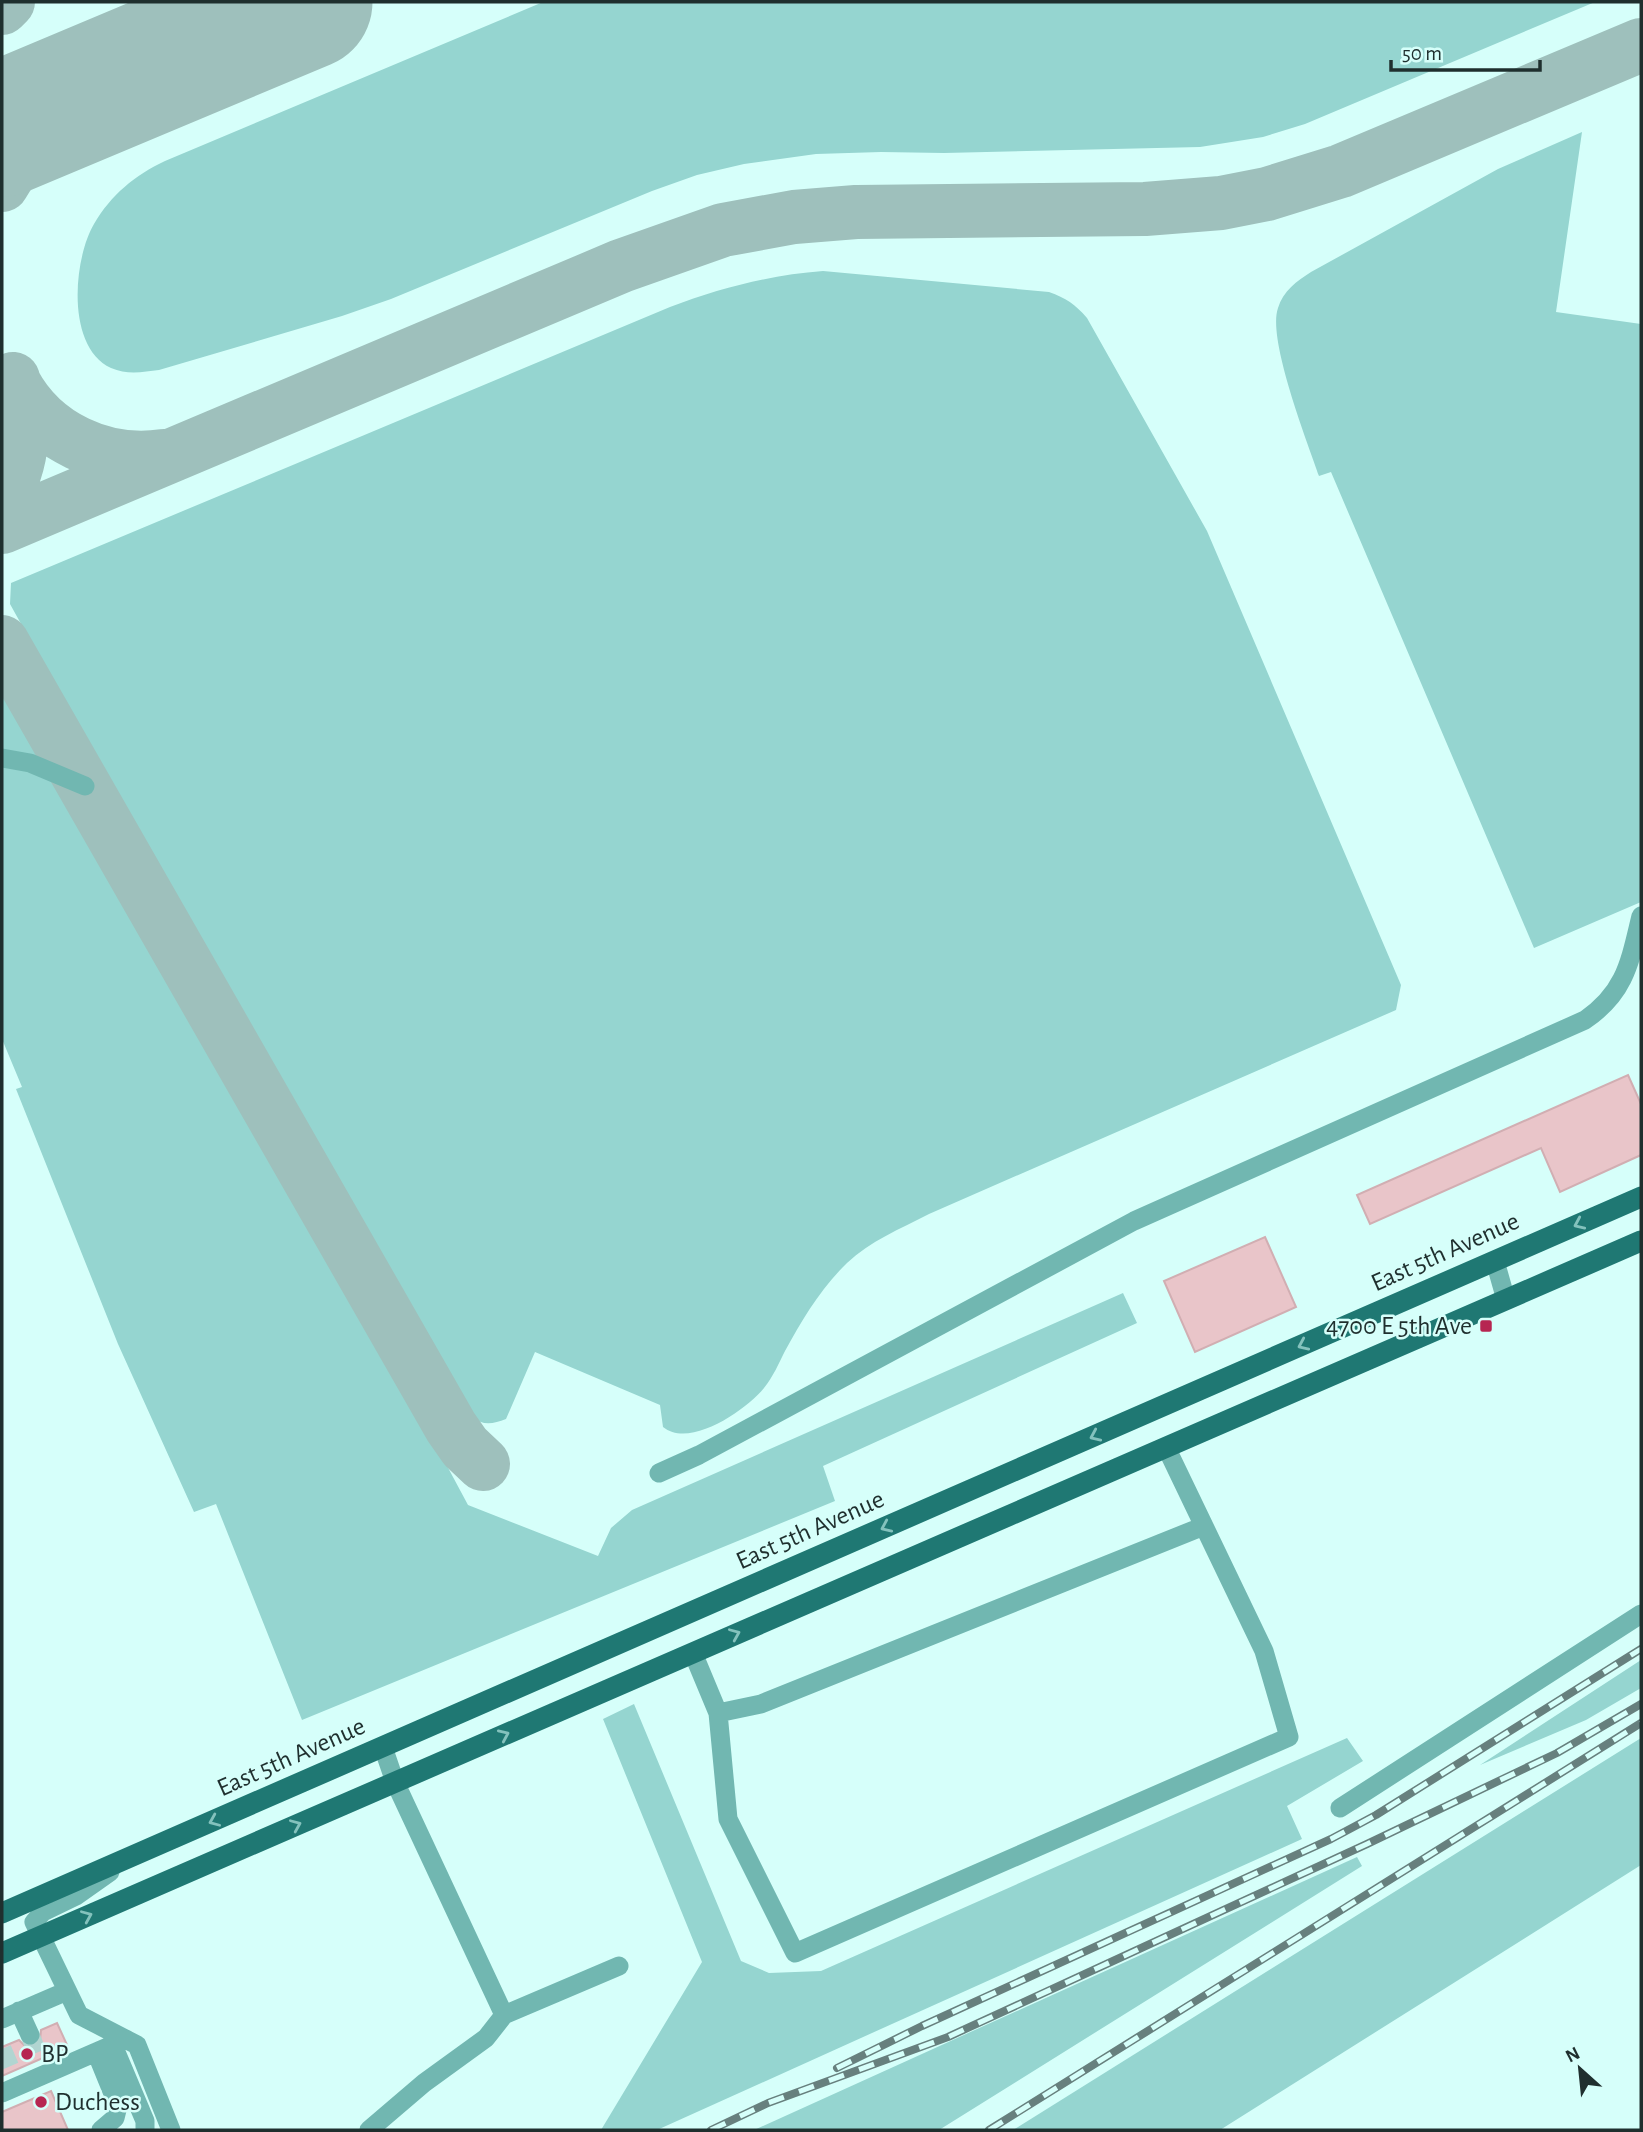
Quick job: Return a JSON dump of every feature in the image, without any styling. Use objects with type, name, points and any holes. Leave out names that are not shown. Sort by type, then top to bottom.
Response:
[{"type":"main road","name":"East 5th Avenue","points":[[2,1913],[1641,1197]]},
{"type":"main road","points":[[2,1952],[1641,1241]]},
{"type":"lane","points":[[2,758],[30,763],[85,786]]},
{"type":"lane","points":[[659,1473],[733,1437],[1134,1221],[1585,1020],[1612,998],[1630,959],[1641,916]]},
{"type":"lane","points":[[1494,1261],[1506,1300]]},
{"type":"lane","points":[[693,1653],[718,1713],[728,1819],[795,1953],[1289,1737],[1264,1651],[1166,1447]]},
{"type":"lane","points":[[718,1713],[761,1704],[1204,1526]]},
{"type":"lane","points":[[1340,1808],[1641,1614]]},
{"type":"lane","points":[[383,1747],[395,1782],[504,2015]]},
{"type":"lane","points":[[128,1859],[76,1896],[43,1912],[34,1922],[79,2015],[111,2046],[145,2121],[145,2130]]},
{"type":"lane","points":[[369,2130],[424,2083],[486,2038],[504,2015],[619,1966]]},
{"type":"lane","points":[[30,2035],[10,2015],[67,1991]]},
{"type":"lane","points":[[11,2083],[43,2066],[111,2046],[137,2045],[171,2130]]},
{"type":"lane","points":[[101,2130],[115,2118],[118,2106],[111,2046]]},
{"type":"shaded area","points":[[543,2],[1595,2],[1305,124],[1263,137],[1200,147],[816,154],[744,164],[697,175],[652,191],[391,299],[342,316],[159,370],[123,372],[111,368],[96,357],[86,342],[80,323],[78,280],[81,259],[94,224],[116,195],[134,179],[165,161]]},
{"type":"shaded area","points":[[1582,132],[1556,312],[1641,324],[1641,902],[1534,948],[1331,472],[1319,476],[1283,366],[1276,323],[1283,296],[1311,272],[1498,169]]},
{"type":"shaded area","points":[[823,271],[1049,292],[1070,302],[1087,318],[1207,531],[1401,985],[1396,1010],[929,1214],[875,1242],[847,1263],[820,1294],[764,1388],[756,1397],[717,1424],[688,1433],[674,1433],[663,1427],[660,1405],[535,1352],[506,1419],[492,1423],[480,1422],[472,1417],[45,667],[10,604],[11,583],[670,307],[745,283]]},
{"type":"shaded area","points":[[2,684],[468,1505],[598,1556],[611,1528],[632,1510],[1123,1293],[1137,1323],[823,1466],[835,1501],[302,1720],[216,1504],[194,1512],[118,1344],[16,1089],[22,1087],[2,1039]]},
{"type":"shaded area","points":[[1641,1660],[1641,1688],[1586,1720],[1480,1765]]},
{"type":"shaded area","points":[[634,1704],[741,1961],[769,1973],[821,1971],[1347,1738],[1363,1761],[1287,1806],[1302,1839],[657,2130],[601,2130],[702,1962],[603,1719]]},
{"type":"shaded area","points":[[1641,1738],[1641,1865],[1220,2130],[1013,2130]]},
{"type":"shaded area","points":[[1357,1857],[1362,1866],[939,2130],[754,2130]]},
{"type":"building","points":[[1628,1075],[1641,1104],[1641,1155],[1560,1192],[1541,1148],[1370,1224],[1357,1195]]},
{"type":"building","points":[[1265,1237],[1296,1307],[1195,1352],[1164,1281]]},
{"type":"building","name":"BP","points":[[57,2023],[68,2047],[2,2076],[2,2047],[19,2040],[24,2045],[34,2046],[40,2041],[41,2030]]},
{"type":"building","name":"Duchess","points":[[51,2091],[68,2130],[2,2130],[2,2112]]},
{"type":"taxiway","points":[[2,8],[8,2]]},
{"type":"taxiway","points":[[2,527],[621,266],[723,230],[794,217],[856,212],[1145,209],[1221,203],[1267,194],[1341,171],[1641,45]]},
{"type":"taxiway","points":[[2,185],[15,164],[44,131],[78,106],[138,72]]},
{"type":"taxiway","points":[[2,499],[15,470],[21,440],[20,410],[13,379]]},
{"type":"taxiway","points":[[14,383],[26,402],[41,418],[77,443],[119,456],[164,456]]},
{"type":"taxiway","points":[[2,642],[451,1427],[465,1447],[483,1464]]},
{"type":"runway","points":[[2,129],[305,2]]},
{"type":"tunnel","points":[[30,2035],[40,2060]]},
{"type":"tunnel","points":[[2,2049],[12,2072]]},
{"type":"railway","points":[[837,2068],[922,2026],[1331,1839],[1376,1815],[1641,1649]]},
{"type":"railway","points":[[711,2130],[768,2103],[948,2037],[1367,1844],[1557,1753],[1641,1704]]},
{"type":"railway","points":[[989,2130],[1641,1723]]},
{"type":"place","name":"4700 E 5th Ave","points":[[1486,1326]]},
{"type":"place","name":"BP","points":[[27,2054]]},
{"type":"place","name":"Duchess","points":[[41,2102]]}]
